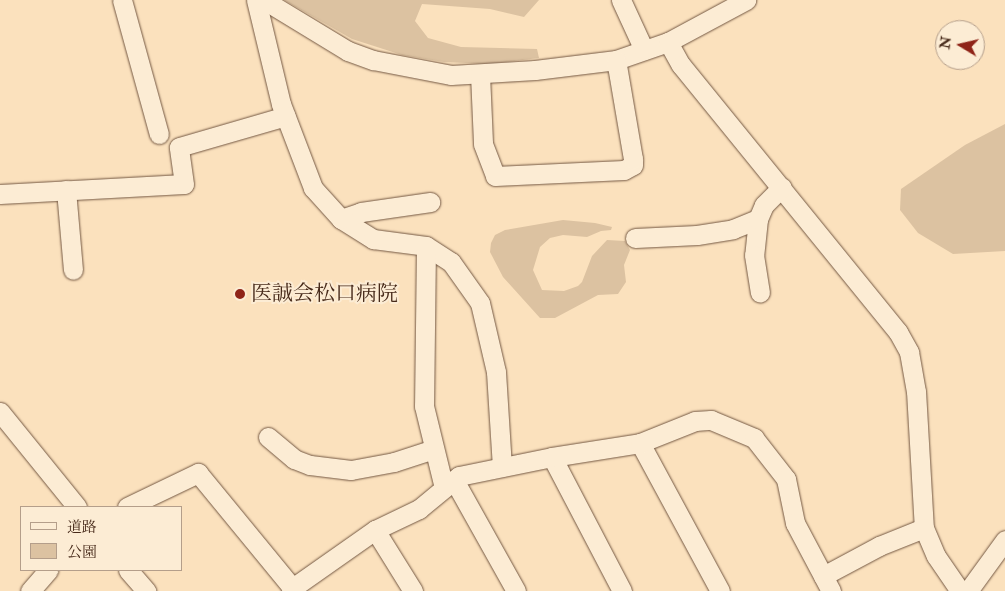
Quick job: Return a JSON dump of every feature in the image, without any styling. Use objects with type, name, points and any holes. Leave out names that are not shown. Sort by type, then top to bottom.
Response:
[{"type":"street","points":[[122,0],[159,134]]},
{"type":"street","points":[[256,0],[286,116],[313,188],[341,219],[373,239],[426,246],[452,262],[480,303],[496,372],[502,467]]},
{"type":"street","points":[[264,0],[348,51],[373,60],[451,76],[535,70],[616,60],[668,42],[746,0]]},
{"type":"street","points":[[621,0],[644,50]]},
{"type":"street","points":[[668,42],[681,65],[898,332],[909,352],[916,391],[924,528],[936,556],[960,591]]},
{"type":"street","points":[[480,74],[483,144],[495,176],[624,170],[633,165],[633,159],[616,60]]},
{"type":"street","points":[[0,194],[184,184],[179,147],[286,116]]},
{"type":"street","points":[[760,294],[754,255],[758,218],[764,205],[782,187]]},
{"type":"street","points":[[66,190],[72,270]]},
{"type":"street","points":[[341,219],[361,212],[430,202]]},
{"type":"street","points":[[635,238],[717,232],[758,218]]},
{"type":"street","points":[[426,246],[424,406],[434,449],[449,484],[516,591]]},
{"type":"street","points":[[0,412],[76,506]]},
{"type":"street","points":[[129,506],[198,473],[293,589],[375,530],[419,509],[459,476],[552,457],[640,443],[695,421],[711,420],[754,438],[786,479],[795,523],[827,583],[879,546],[924,528]]},
{"type":"street","points":[[268,437],[289,455],[302,462],[329,468],[351,470],[394,462],[434,449]]},
{"type":"street","points":[[640,443],[720,591]]},
{"type":"street","points":[[552,457],[622,591]]},
{"type":"street","points":[[375,530],[413,591]]},
{"type":"street","points":[[968,591],[1005,540]]},
{"type":"street","points":[[129,571],[146,591]]},
{"type":"green space","points":[[284,0],[539,0],[524,17],[490,9],[422,4],[415,21],[428,38],[461,47],[537,49],[539,58],[488,64],[444,62],[402,55],[352,39]]},
{"type":"green space","points":[[1005,124],[1005,251],[953,254],[918,233],[900,210],[901,189],[965,145]]},
{"type":"green space","points":[[563,220],[595,223],[612,227],[611,230],[601,231],[587,237],[563,235],[550,238],[540,247],[533,270],[542,290],[564,291],[578,286],[582,282],[592,256],[607,240],[625,241],[630,250],[624,265],[626,282],[618,294],[598,295],[555,318],[540,318],[503,277],[490,252],[491,243],[495,235],[505,230]]},
{"type":"place","name":"医誠会松口病院","points":[[240,294]]}]
